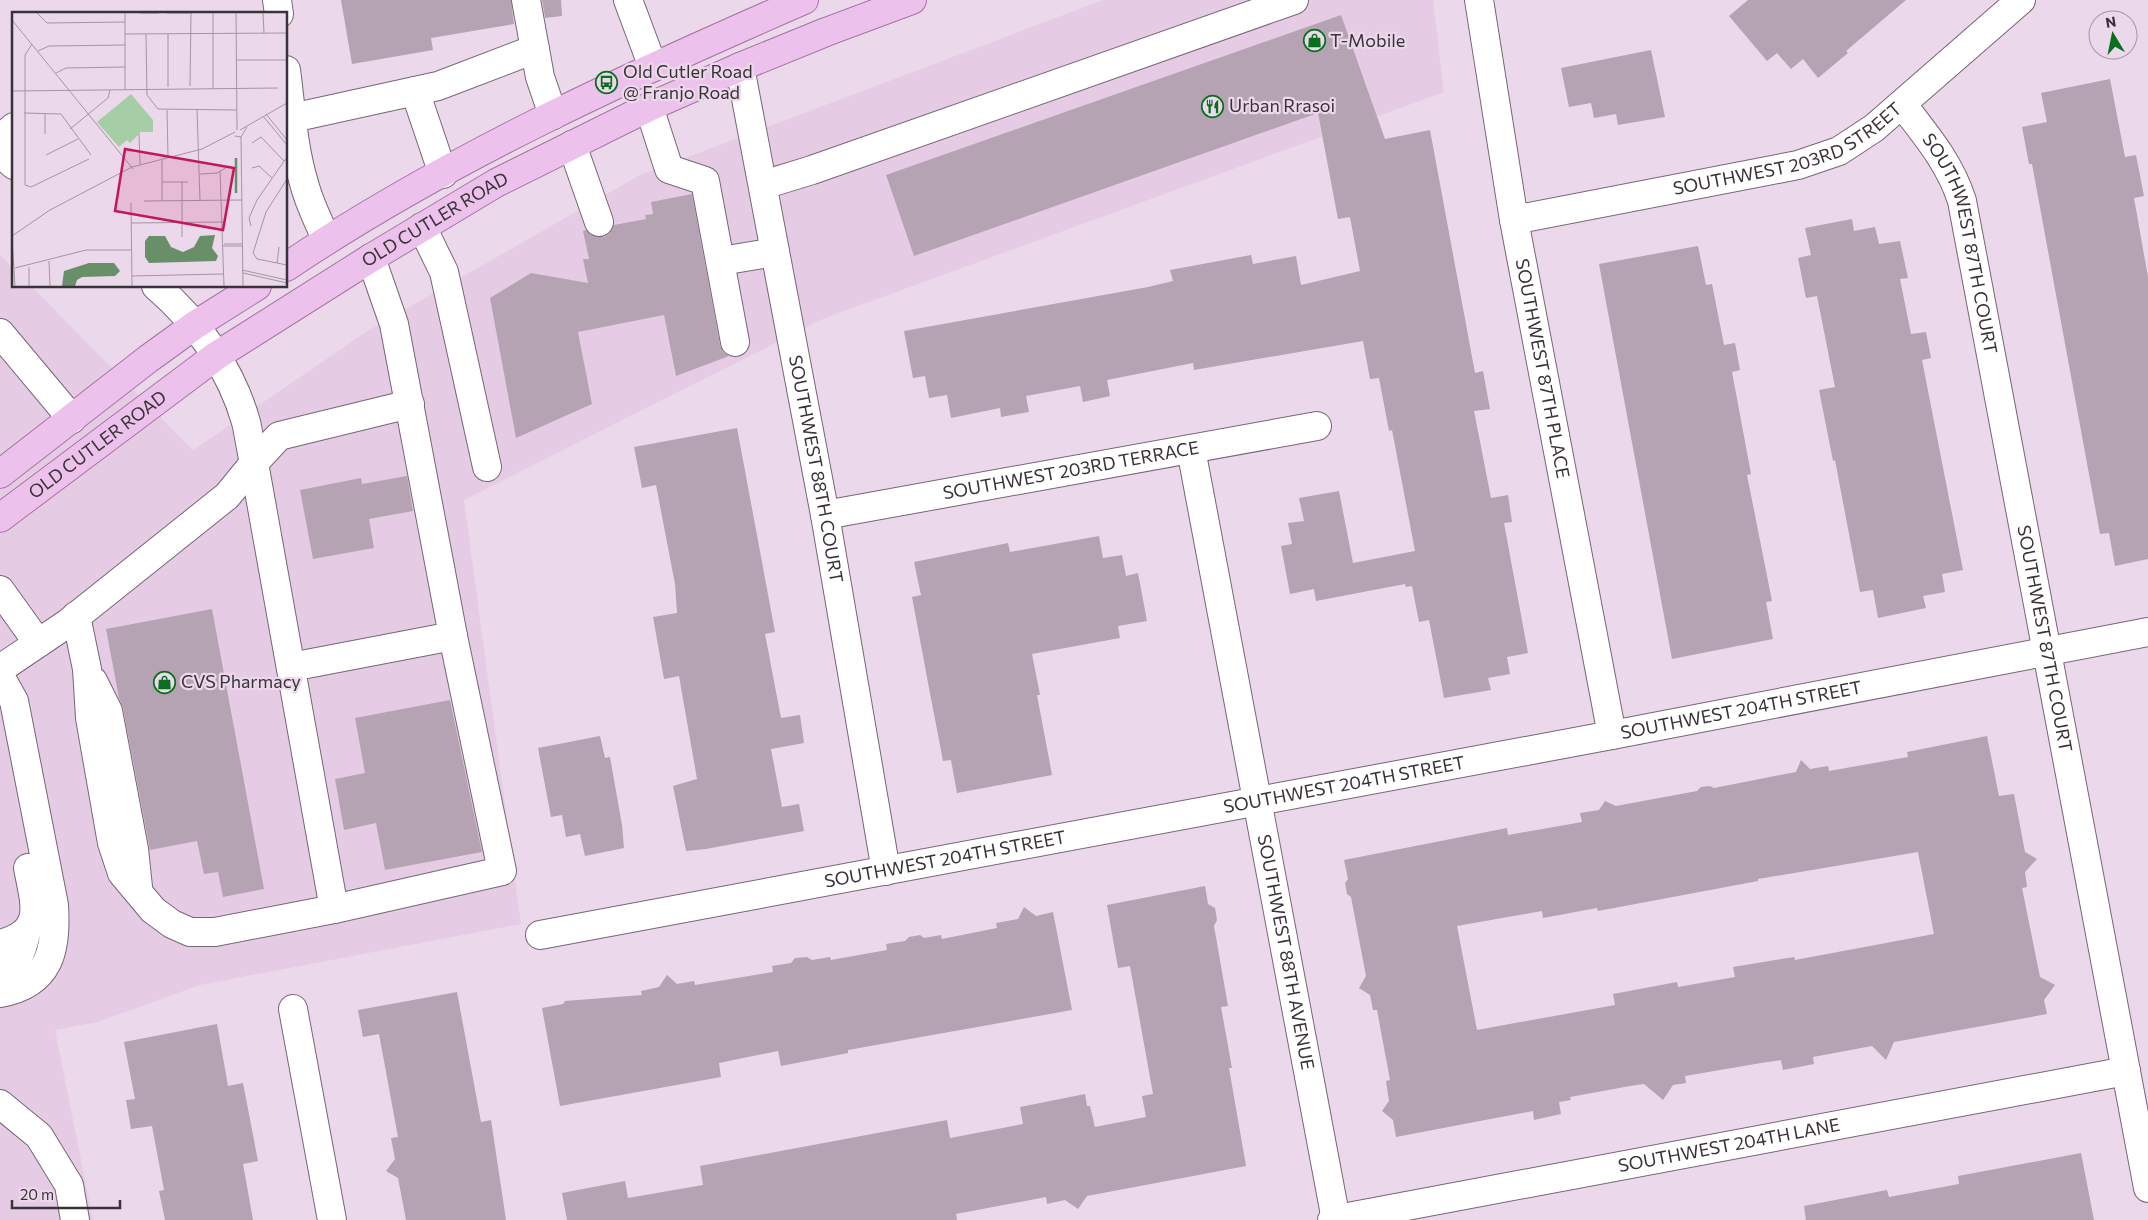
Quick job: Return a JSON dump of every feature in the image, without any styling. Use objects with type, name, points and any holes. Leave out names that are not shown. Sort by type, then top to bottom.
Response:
[{"type":"main road","name":"OLD CUTLER ROAD","points":[[288,266],[326,240],[553,115],[654,67],[804,0]]},
{"type":"main road","name":"OLD CUTLER ROAD","points":[[0,518],[216,356],[371,258],[496,184],[659,103],[740,67],[912,0]]},
{"type":"main road","points":[[654,67],[659,103]]},
{"type":"main road","name":"OLD CUTLER ROAD","points":[[0,474],[148,359],[195,325],[254,288]]},
{"type":"street","points":[[526,0],[540,77],[553,115]]},
{"type":"street","points":[[628,0],[654,67]]},
{"type":"street","points":[[763,185],[820,167],[1294,0]]},
{"type":"street","name":"SOUTHWEST 87TH PLACE","points":[[1479,0],[1514,220],[1612,735]]},
{"type":"street","name":"SOUTHWEST 203RD STREET","points":[[1514,220],[1798,165],[1838,151],[1852,144],[1902,104],[2021,0]]},
{"type":"street","points":[[289,117],[438,86],[535,49]]},
{"type":"street","name":"SOUTHWEST 88TH COURT","points":[[740,67],[825,516],[886,871]]},
{"type":"street","points":[[415,91],[443,174]]},
{"type":"street","points":[[288,101],[289,117],[303,181],[309,201],[326,240]]},
{"type":"street","points":[[659,103],[669,169],[705,181],[736,342]]},
{"type":"street","name":"SOUTHWEST 87TH COURT","points":[[1902,104],[1944,160],[1954,178],[1962,201],[2148,1188]]},
{"type":"street","points":[[4,157],[12,133]]},
{"type":"street","points":[[572,145],[598,222]]},
{"type":"street","points":[[422,228],[444,272],[487,467]]},
{"type":"street","points":[[721,261],[775,252]]},
{"type":"street","points":[[76,616],[87,669],[90,718],[112,843],[122,873],[154,910],[172,924],[190,932],[215,932],[334,909],[502,871],[453,636],[394,324],[371,258]]},
{"type":"street","points":[[158,288],[195,325],[216,356],[234,391],[246,422],[334,909]]},
{"type":"street","points":[[0,333],[72,419]]},
{"type":"street","points":[[0,669],[76,616],[227,496],[279,436],[410,404]]},
{"type":"street","name":"SOUTHWEST 203RD TERRACE","points":[[825,516],[1317,426]]},
{"type":"street","name":"SOUTHWEST 88TH AVENUE","points":[[1191,448],[1335,1220]]},
{"type":"street","points":[[0,590],[38,643]]},
{"type":"street","name":"SOUTHWEST 204TH STREET","points":[[540,935],[1612,735],[2046,650],[2148,632]]},
{"type":"street","points":[[290,667],[453,636]]},
{"type":"street","points":[[0,676],[14,701],[54,905],[55,938],[50,959],[40,975],[27,985],[0,993]]},
{"type":"street","points":[[0,970],[14,964],[21,953],[26,933],[34,919],[34,903],[8,765],[19,728]]},
{"type":"street","points":[[0,944],[14,940],[26,933]]},
{"type":"street","points":[[293,1009],[332,1220]]},
{"type":"street","name":"SOUTHWEST 204TH LANE","points":[[1335,1220],[2126,1071]]},
{"type":"street","points":[[0,1104],[39,1136],[69,1185],[75,1220]]},
{"type":"shaded area","points":[[1103,0],[1433,0],[1444,92],[825,318],[464,500],[521,924],[200,985],[98,1022],[55,1030],[93,1220],[0,1220],[0,255],[12,267],[12,288],[33,288],[193,450],[366,332],[640,175]]},
{"type":"building","points":[[341,0],[511,0],[514,24],[431,38],[433,50],[352,64]]},
{"type":"building","points":[[542,0],[561,0],[562,16],[545,18]]},
{"type":"building","points":[[1748,0],[1906,0],[1846,51],[1848,53],[1818,78],[1803,59],[1791,69],[1777,53],[1767,61],[1729,16]]},
{"type":"building","points":[[1341,15],[1385,139],[1430,130],[1475,373],[1483,371],[1490,409],[1474,411],[1491,498],[1508,495],[1512,522],[1504,523],[1528,653],[1507,657],[1510,674],[1488,678],[1491,690],[1444,698],[1429,620],[1419,622],[1412,586],[1406,587],[1405,584],[1316,601],[1314,589],[1290,594],[1281,546],[1292,544],[1288,523],[1304,521],[1299,498],[1339,491],[1353,563],[1415,551],[1392,430],[1389,431],[1379,378],[1370,379],[1363,341],[1194,370],[1193,363],[1107,380],[1110,396],[1083,402],[1080,386],[1026,396],[1029,412],[1001,417],[1000,408],[951,418],[947,395],[929,398],[925,376],[913,378],[904,331],[1148,287],[1173,281],[1170,270],[1251,255],[1253,264],[1296,256],[1301,285],[1360,271],[1350,217],[1338,219],[1318,113],[914,256],[886,175]]},
{"type":"building","points":[[1651,50],[1665,117],[1618,125],[1616,114],[1594,118],[1591,103],[1569,107],[1561,68]]},
{"type":"building","points":[[2110,79],[2125,157],[2136,155],[2144,196],[2134,198],[2148,277],[2148,559],[2115,566],[2109,533],[2100,534],[2032,164],[2029,164],[2022,127],[2047,122],[2041,93]]},
{"type":"building","points":[[692,194],[720,345],[723,352],[729,356],[676,376],[664,315],[578,332],[592,404],[516,438],[490,298],[531,273],[588,283],[583,259],[589,259],[583,231],[586,230],[596,237],[604,237],[610,233],[614,225],[646,219],[645,215],[653,214],[651,202]]},
{"type":"building","points":[[1852,219],[1854,231],[1875,227],[1879,244],[1900,241],[1908,278],[1900,279],[1911,334],[1926,332],[1931,358],[1922,360],[1963,570],[1942,574],[1945,592],[1923,596],[1926,608],[1878,618],[1873,590],[1860,592],[1835,460],[1833,461],[1819,390],[1835,387],[1817,296],[1806,298],[1798,258],[1811,255],[1805,228]]},
{"type":"building","points":[[1698,246],[1706,285],[1712,284],[1724,345],[1735,343],[1740,370],[1732,372],[1751,474],[1747,475],[1772,601],[1766,602],[1773,639],[1672,659],[1599,264]]},
{"type":"building","points":[[737,428],[775,632],[765,634],[781,718],[800,715],[804,743],[771,749],[782,807],[799,804],[804,831],[686,851],[673,786],[697,779],[679,676],[664,679],[653,617],[677,613],[675,584],[656,485],[642,488],[634,447]]},
{"type":"building","points":[[407,476],[413,511],[369,519],[374,548],[313,559],[300,490],[361,478],[362,484]]},
{"type":"building","points":[[1099,536],[1103,558],[1122,555],[1126,576],[1138,573],[1147,621],[1118,626],[1120,638],[1032,654],[1040,695],[1037,695],[1052,775],[957,793],[951,760],[943,761],[912,597],[921,595],[914,562],[1008,543],[1010,552]]},
{"type":"building","points":[[212,609],[264,889],[223,897],[218,872],[204,874],[197,841],[150,850],[106,629]]},
{"type":"building","points":[[450,700],[482,852],[385,870],[376,823],[344,830],[335,779],[365,773],[355,718]]},
{"type":"building","points":[[600,736],[605,758],[610,757],[622,825],[624,848],[585,856],[580,834],[566,837],[562,815],[551,817],[538,748]]},
{"type":"building","points":[[1987,736],[1999,796],[2014,794],[2025,852],[2037,859],[2025,872],[2027,887],[2022,888],[2040,977],[2055,985],[2044,1000],[2047,1014],[1894,1042],[1886,1060],[1872,1046],[1813,1057],[1814,1064],[1783,1070],[1781,1060],[1761,1063],[1685,1076],[1686,1083],[1673,1085],[1663,1100],[1644,1084],[1570,1097],[1571,1100],[1559,1102],[1561,1114],[1534,1120],[1533,1111],[1396,1137],[1393,1120],[1382,1111],[1389,1101],[1386,1081],[1390,1080],[1377,1010],[1373,1010],[1370,995],[1359,988],[1366,976],[1351,897],[1347,894],[1345,883],[1348,879],[1344,860],[1507,828],[1508,835],[1582,822],[1580,813],[1599,810],[1605,801],[1616,806],[1697,791],[1701,787],[1710,786],[1714,788],[1796,772],[1801,760],[1810,769],[1828,766],[1829,771],[1908,757],[1907,752]],"holes":[[[1918,852],[1934,934],[1795,960],[1794,957],[1733,967],[1735,977],[1678,987],[1677,982],[1613,994],[1615,1005],[1477,1030],[1457,926],[1542,911],[1543,918],[1597,908],[1598,911],[1758,881],[1758,879]]]},
{"type":"building","points":[[1205,886],[1208,904],[1215,908],[1217,920],[1214,926],[1228,1006],[1221,1007],[1232,1068],[1229,1068],[1246,1166],[1087,1196],[1078,1209],[1065,1200],[1047,1204],[1046,1197],[956,1214],[957,1220],[567,1220],[562,1193],[625,1181],[628,1198],[703,1185],[700,1166],[947,1120],[950,1138],[1023,1124],[1020,1107],[1085,1094],[1087,1106],[1090,1106],[1095,1127],[1146,1117],[1142,1096],[1153,1094],[1130,966],[1118,968],[1107,905]]},
{"type":"building","points":[[1024,907],[1036,916],[1053,912],[1072,1010],[848,1050],[848,1053],[781,1066],[778,1051],[719,1063],[721,1077],[560,1106],[542,1008],[563,1004],[565,1001],[642,995],[641,991],[659,987],[667,975],[677,984],[694,981],[695,985],[773,972],[772,966],[791,963],[795,958],[807,957],[812,960],[830,957],[831,960],[887,950],[886,944],[905,941],[909,937],[920,935],[924,938],[941,935],[942,939],[997,928],[996,923],[1018,919]]},
{"type":"building","points":[[457,992],[481,1122],[491,1120],[506,1220],[406,1220],[398,1178],[386,1171],[395,1159],[391,1138],[398,1137],[379,1034],[363,1037],[358,1010]]},
{"type":"building","points":[[217,1024],[228,1086],[243,1083],[258,1161],[243,1164],[253,1220],[165,1220],[159,1191],[164,1190],[152,1126],[131,1129],[126,1100],[135,1099],[124,1042]]},
{"type":"building","points":[[2081,1153],[2094,1220],[1806,1220],[1804,1206],[1887,1190],[1889,1197],[1959,1184],[1958,1176]]},
{"type":"place","name":"T-Mobile","points":[[1314,41]]},
{"type":"place","name":"Old Cutler Road @ Franjo Road","points":[[607,82]]},
{"type":"place","name":"Urban Rrasoi","points":[[1213,106]]},
{"type":"place","name":"CVS Pharmacy","points":[[165,682]]}]
